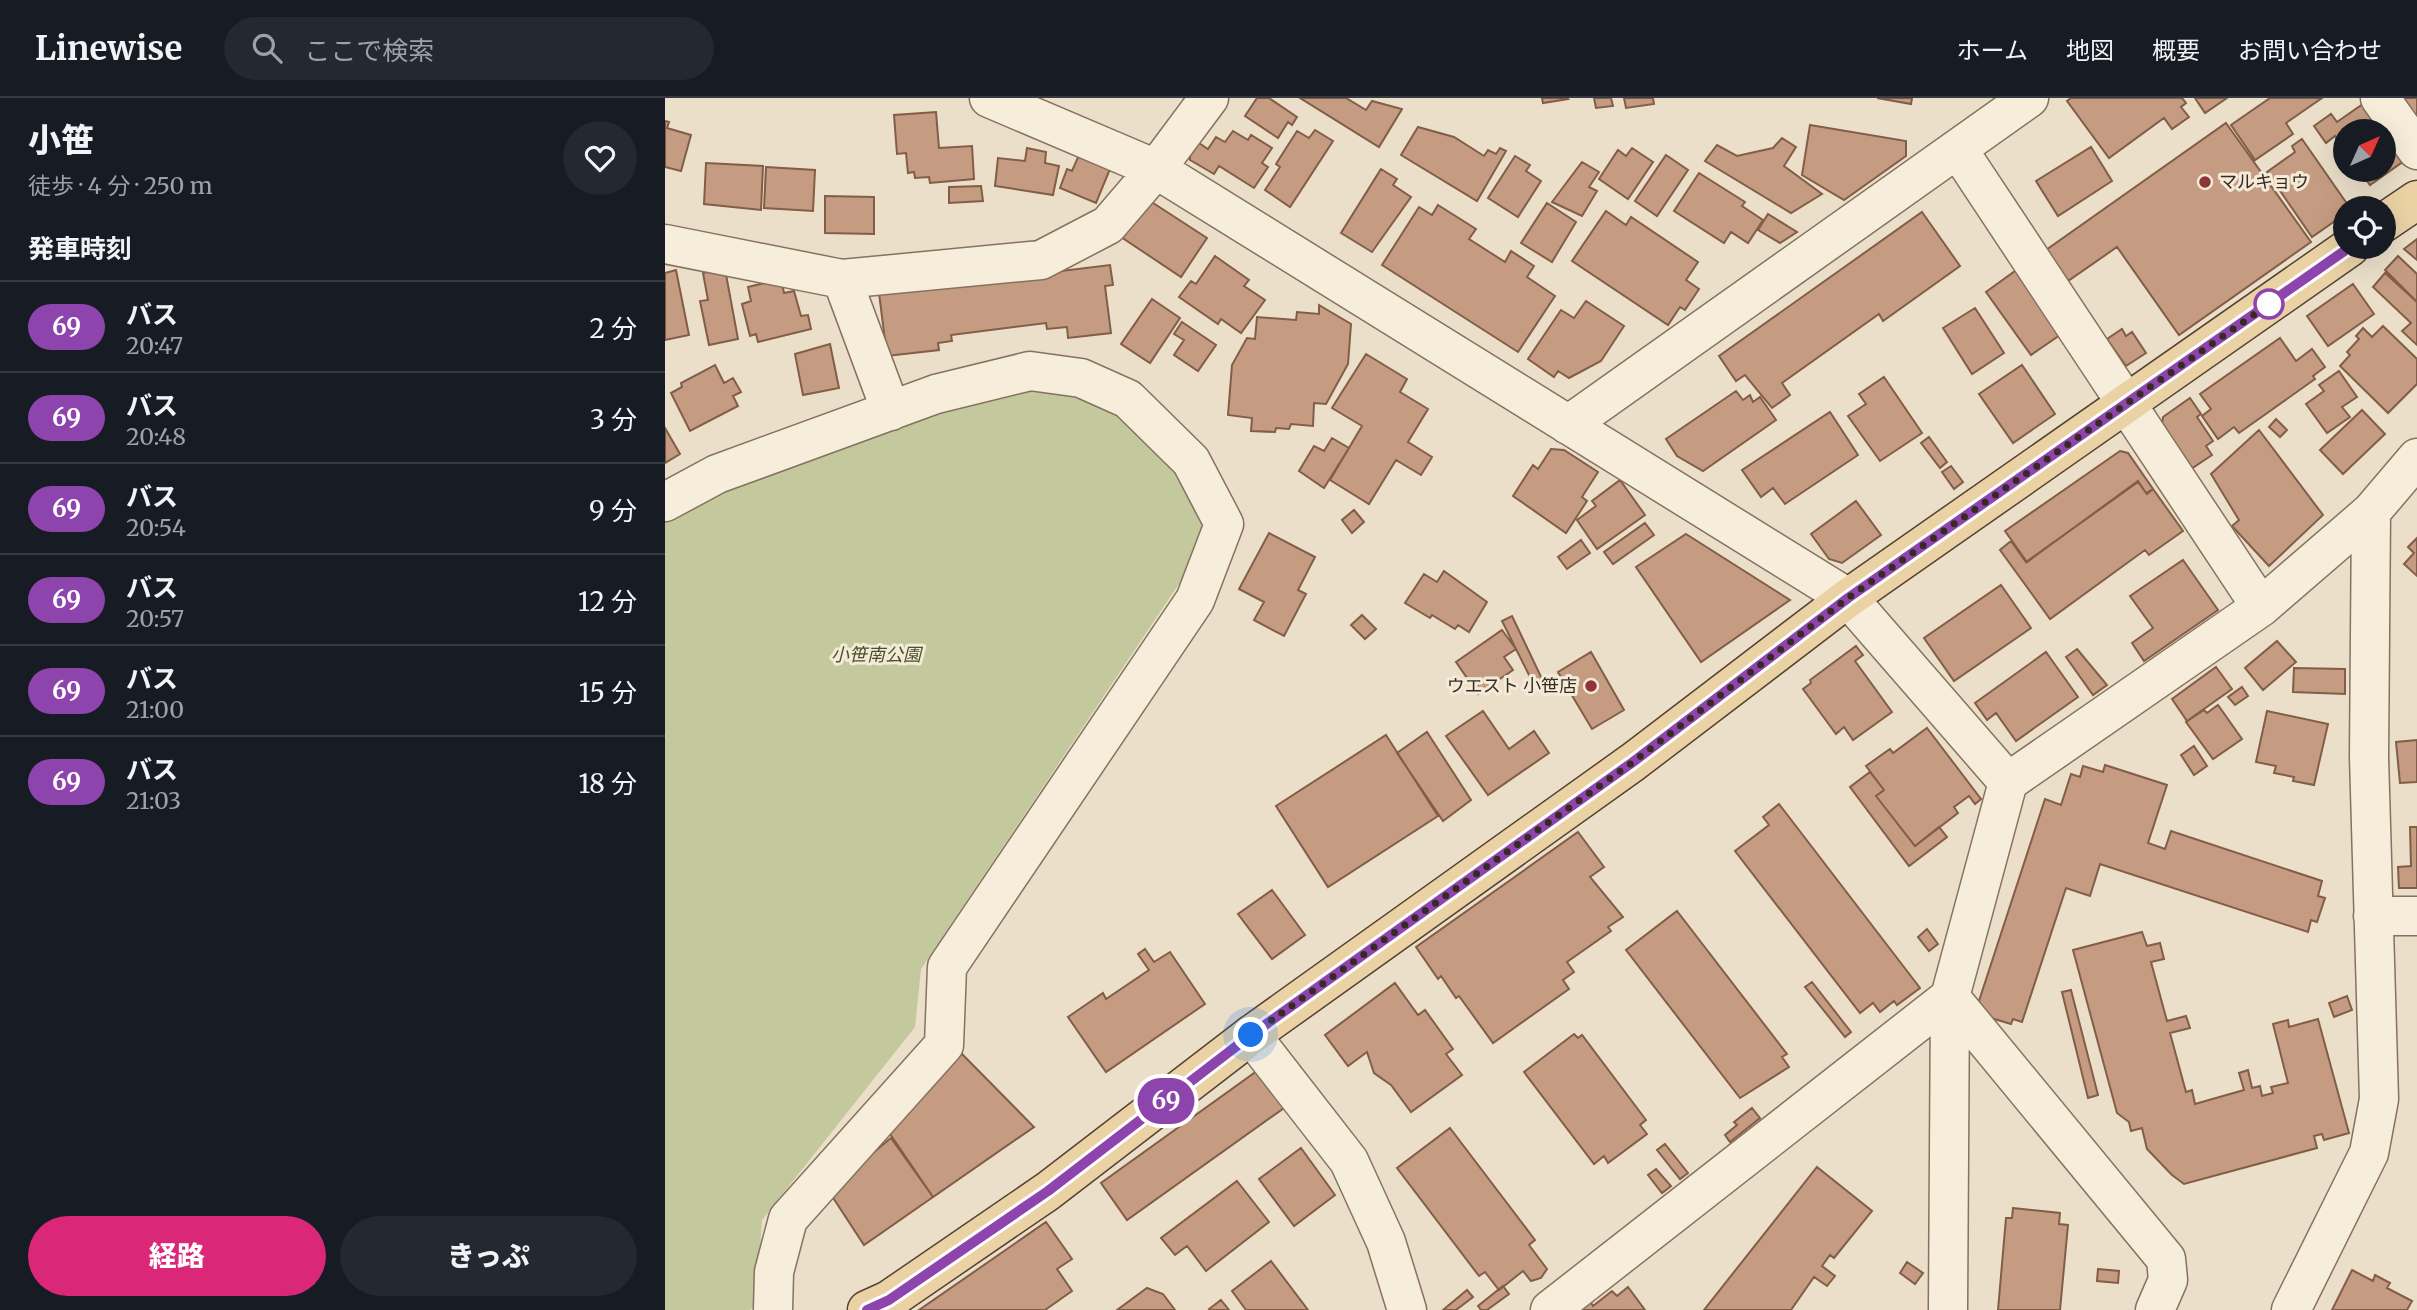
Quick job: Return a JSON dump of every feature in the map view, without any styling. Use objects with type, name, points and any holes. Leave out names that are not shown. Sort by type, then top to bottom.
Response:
[{"type":"main road","points":[[2396,214],[2417,200]]},
{"type":"main road","points":[[867,1310],[889,1300],[1048,1191],[1251,1035],[1633,762],[1848,598],[2333,259]]},
{"type":"street","points":[[989,98],[1156,169],[1848,598],[2008,782]]},
{"type":"street","points":[[665,244],[842,279],[1041,260],[1108,225],[1156,169],[1209,98]]},
{"type":"street","points":[[1568,425],[1959,151],[2029,98]]},
{"type":"street","points":[[2380,98],[2417,150]]},
{"type":"street","points":[[1959,151],[2128,402],[2261,607]]},
{"type":"street","points":[[842,279],[891,411]]},
{"type":"street","points":[[665,502],[717,474],[936,394],[1030,371],[1081,378],[1128,399],[1191,461],[1224,524],[1195,600],[947,967],[944,1045],[788,1219],[774,1272],[773,1310]]},
{"type":"street","points":[[1948,1310],[1950,997],[2008,782],[2261,607],[2371,512],[2417,458]]},
{"type":"street","points":[[2291,1310],[2369,1153],[2379,1099],[2369,757],[2371,512]]},
{"type":"street","points":[[2372,916],[2417,916]]},
{"type":"street","points":[[1550,1310],[1950,997]]},
{"type":"street","points":[[1950,997],[2166,1259],[2168,1280],[2155,1310]]},
{"type":"street","points":[[1251,1035],[1349,1161],[1386,1242],[1407,1310]]},
{"type":"green space","name":"小笹南公園","points":[[1031,383],[1112,404],[1172,463],[1211,536],[921,969],[915,1027],[762,1220],[756,1307],[749,1310],[665,1310],[665,519],[768,468]]},
{"type":"building","points":[[1257,98],[1269,98],[1297,117],[1292,125],[1288,122],[1278,138],[1245,116]]},
{"type":"building","points":[[1300,98],[1346,98],[1366,110],[1372,101],[1402,109],[1379,147]]},
{"type":"building","points":[[1542,98],[1567,98],[1568,99],[1543,103]]},
{"type":"building","points":[[1594,98],[1611,98],[1613,106],[1596,108]]},
{"type":"building","points":[[1624,98],[1653,98],[1654,104],[1626,108]]},
{"type":"building","points":[[1877,98],[1912,98],[1911,104]]},
{"type":"building","points":[[2071,98],[2182,98],[2186,103],[2181,107],[2189,117],[2172,129],[2164,118],[2109,158],[2067,101]]},
{"type":"building","points":[[2195,98],[2227,98],[2205,113]]},
{"type":"building","points":[[2270,98],[2322,98],[2286,123],[2293,134],[2255,160],[2231,125]]},
{"type":"building","points":[[2401,98],[2417,98],[2417,120]]},
{"type":"building","points":[[2363,104],[2374,119],[2341,119]]},
{"type":"building","points":[[936,112],[939,148],[972,146],[974,179],[930,183],[929,177],[915,178],[914,172],[908,173],[906,153],[897,154],[894,115]]},
{"type":"building","points":[[2331,114],[2335,119],[2333,138],[2326,143],[2314,126]]},
{"type":"building","points":[[665,121],[669,122],[667,128],[691,135],[681,171],[665,167]]},
{"type":"building","name":"マルキョウ","points":[[2226,123],[2311,242],[2179,335],[2117,247],[2068,281],[2046,250]]},
{"type":"building","points":[[1810,125],[1906,141],[1906,156],[1844,200],[1802,175]]},
{"type":"building","points":[[1418,127],[1454,137],[1484,156],[1488,150],[1496,154],[1500,148],[1506,151],[1477,201],[1401,155]]},
{"type":"building","points":[[1315,130],[1333,141],[1290,207],[1265,190],[1280,167],[1276,164],[1297,131],[1309,138]]},
{"type":"building","points":[[1233,131],[1248,140],[1251,135],[1272,148],[1262,163],[1268,167],[1254,188],[1219,166],[1214,174],[1190,160],[1190,142],[1193,139],[1208,149],[1216,137],[1225,142]]},
{"type":"building","points":[[1782,138],[1796,147],[1784,166],[1822,194],[1791,213],[1705,161],[1717,145],[1737,156],[1773,148]]},
{"type":"building","points":[[2302,139],[2342,196],[2333,196],[2333,222],[2312,237],[2267,172],[2295,152],[2292,146]]},
{"type":"building","points":[[2091,147],[2112,181],[2058,216],[2036,181]]},
{"type":"building","points":[[1027,148],[1046,152],[1045,163],[1059,166],[1053,195],[995,186],[998,158],[1025,161]]},
{"type":"building","points":[[1632,148],[1653,162],[1628,199],[1599,179],[1618,150],[1626,156]]},
{"type":"building","points":[[2396,150],[2404,161],[2396,167]]},
{"type":"building","points":[[1079,155],[1110,169],[1096,203],[1060,188],[1067,169],[1072,171]]},
{"type":"building","points":[[1666,155],[1688,170],[1657,216],[1635,201]]},
{"type":"building","points":[[1515,156],[1530,165],[1526,171],[1541,181],[1518,217],[1488,198]]},
{"type":"building","points":[[1582,162],[1599,172],[1589,187],[1597,191],[1582,216],[1552,202]]},
{"type":"building","points":[[706,163],[763,166],[761,210],[704,204]]},
{"type":"building","points":[[766,167],[815,170],[813,211],[764,208]]},
{"type":"building","points":[[1381,169],[1397,179],[1393,185],[1411,197],[1372,252],[1341,233]]},
{"type":"building","points":[[1699,173],[1745,202],[1742,206],[1763,220],[1748,243],[1731,232],[1724,243],[1674,211]]},
{"type":"building","points":[[981,186],[983,201],[949,203],[949,187]]},
{"type":"building","points":[[825,196],[874,197],[874,234],[825,233]]},
{"type":"building","points":[[1147,199],[1207,238],[1181,277],[1121,237]]},
{"type":"building","points":[[1547,203],[1576,222],[1552,262],[1521,243]]},
{"type":"building","points":[[1438,205],[1476,229],[1469,239],[1505,262],[1511,251],[1534,266],[1527,277],[1555,296],[1518,352],[1382,265],[1419,207],[1432,215]]},
{"type":"building","points":[[1606,211],[1626,225],[1631,217],[1698,262],[1686,280],[1699,289],[1685,310],[1680,307],[1668,325],[1572,261]]},
{"type":"building","points":[[1922,212],[1960,266],[1883,321],[1879,314],[1782,383],[1790,395],[1772,408],[1745,375],[1736,381],[1719,356]]},
{"type":"building","points":[[1768,214],[1797,232],[1780,243],[1758,230]]},
{"type":"building","points":[[2417,239],[2417,260],[2404,249]]},
{"type":"building","points":[[1215,256],[1249,280],[1244,286],[1265,300],[1241,333],[1221,319],[1218,324],[1179,297],[1191,281],[1196,284]]},
{"type":"building","points":[[2398,256],[2417,274],[2417,302],[2385,270]]},
{"type":"building","points":[[1110,265],[1113,285],[1105,286],[1111,333],[1068,338],[1067,327],[1047,329],[1046,323],[951,335],[952,341],[938,343],[939,350],[887,356],[879,293]]},
{"type":"building","points":[[2022,266],[2030,277],[2023,282],[2060,335],[2031,355],[1986,292]]},
{"type":"building","points":[[725,269],[738,339],[709,345],[700,301],[708,300],[703,273]]},
{"type":"building","points":[[676,270],[689,335],[665,340],[665,273]]},
{"type":"building","points":[[2385,273],[2417,302],[2417,345],[2402,331],[2411,323],[2373,287]]},
{"type":"building","points":[[781,279],[784,293],[794,291],[801,316],[808,315],[811,329],[758,342],[756,334],[750,336],[742,304],[751,301],[748,287]]},
{"type":"building","points":[[2353,284],[2374,314],[2328,346],[2307,316]]},
{"type":"building","points":[[1152,299],[1180,318],[1150,363],[1121,344]]},
{"type":"building","points":[[1586,301],[1624,326],[1601,361],[1569,378],[1558,371],[1554,377],[1528,359],[1561,310],[1574,318]]},
{"type":"building","points":[[1319,305],[1351,324],[1348,364],[1326,404],[1314,403],[1313,426],[1291,424],[1289,429],[1276,428],[1275,432],[1251,431],[1252,418],[1228,415],[1232,365],[1247,338],[1255,339],[1257,317],[1296,320],[1297,312],[1319,314]]},
{"type":"building","points":[[1975,308],[2004,353],[1972,374],[1943,328]]},
{"type":"building","points":[[1182,322],[1216,345],[1198,371],[1174,355],[1184,340],[1174,334]]},
{"type":"building","points":[[2383,326],[2417,359],[2417,384],[2388,413],[2340,366],[2350,355],[2347,352],[2359,339],[2356,336],[2363,328],[2372,337]]},
{"type":"building","points":[[2122,329],[2126,336],[2132,332],[2146,353],[2126,366],[2107,339]]},
{"type":"building","points":[[2280,338],[2296,361],[2312,349],[2325,367],[2313,376],[2315,379],[2239,433],[2234,427],[2218,439],[2202,416],[2211,409],[2200,394]]},
{"type":"building","points":[[830,344],[839,388],[803,395],[795,354]]},
{"type":"building","points":[[1366,354],[1407,379],[1400,392],[1428,409],[1408,442],[1432,457],[1421,475],[1396,460],[1369,504],[1330,480],[1362,426],[1332,408]]},
{"type":"building","points":[[715,365],[724,383],[733,378],[741,392],[733,396],[738,406],[690,431],[671,393],[682,387],[681,383]]},
{"type":"building","points":[[2022,365],[2055,414],[2013,443],[1979,394]]},
{"type":"building","points":[[2339,371],[2357,397],[2342,407],[2350,417],[2327,433],[2306,404],[2324,391],[2319,385]]},
{"type":"building","points":[[1884,377],[1922,433],[1880,461],[1848,416],[1866,404],[1859,394]]},
{"type":"building","points":[[1736,391],[1743,400],[1750,395],[1753,402],[1760,397],[1776,420],[1703,471],[1677,456],[1666,439]]},
{"type":"building","points":[[2190,398],[2201,414],[2197,417],[2213,441],[2206,446],[2212,455],[2191,469],[2162,425],[2163,417]]},
{"type":"building","points":[[2362,410],[2385,434],[2343,474],[2320,450]]},
{"type":"building","points":[[1830,412],[1858,455],[1785,504],[1773,488],[1761,497],[1742,470]]},
{"type":"building","points":[[2276,419],[2287,430],[2280,437],[2269,427]]},
{"type":"building","points":[[665,428],[680,454],[665,463]]},
{"type":"building","points":[[2259,430],[2323,515],[2269,566],[2232,526],[2239,520],[2211,474]]},
{"type":"building","points":[[1929,437],[1947,462],[1940,468],[1921,443]]},
{"type":"building","points":[[1332,438],[1349,448],[1324,488],[1299,471],[1314,446],[1324,451]]},
{"type":"building","points":[[1551,449],[1564,450],[1598,472],[1582,497],[1587,501],[1566,533],[1513,496],[1533,465],[1538,469]]},
{"type":"building","points":[[2120,451],[2128,453],[2153,489],[2146,493],[2138,481],[2027,562],[2005,531]]},
{"type":"building","points":[[1951,466],[1963,482],[1954,489],[1942,472]]},
{"type":"building","points":[[1620,480],[1645,515],[1597,549],[1577,520],[1596,506],[1592,501]]},
{"type":"building","points":[[2138,482],[2147,494],[2153,489],[2183,531],[2149,555],[2145,550],[2050,619],[2000,550],[2011,541],[2026,562]]},
{"type":"building","points":[[1856,501],[1881,535],[1842,563],[1829,559],[1811,534]]},
{"type":"building","points":[[1354,510],[1364,522],[1352,533],[1342,520]]},
{"type":"building","points":[[1645,523],[1654,535],[1613,564],[1604,552]]},
{"type":"building","points":[[1269,533],[1315,557],[1298,590],[1306,594],[1284,636],[1254,620],[1264,602],[1239,589]]},
{"type":"building","points":[[1686,534],[1790,600],[1701,662],[1636,567]]},
{"type":"building","points":[[2417,538],[2417,576],[2404,564],[2414,553],[2408,547]]},
{"type":"building","points":[[1581,540],[1590,553],[1567,569],[1558,557]]},
{"type":"building","points":[[2183,560],[2218,610],[2144,661],[2132,643],[2153,628],[2130,596]]},
{"type":"building","points":[[1444,571],[1487,602],[1469,632],[1458,625],[1455,629],[1432,615],[1430,618],[1405,603],[1424,574],[1437,582]]},
{"type":"building","points":[[2001,585],[2031,628],[1954,681],[1924,638]]},
{"type":"building","points":[[1362,615],[1376,629],[1365,639],[1351,625]]},
{"type":"building","points":[[1512,616],[1543,681],[1534,685],[1502,621]]},
{"type":"building","points":[[1502,630],[1516,649],[1504,657],[1513,670],[1478,694],[1456,662]]},
{"type":"building","points":[[2277,641],[2296,662],[2263,690],[2245,668]]},
{"type":"building","points":[[1856,646],[1863,655],[1855,661],[1892,712],[1853,740],[1844,727],[1836,734],[1803,689],[1811,683],[1810,680]]},
{"type":"building","points":[[2077,649],[2107,685],[2093,695],[2066,657]]},
{"type":"building","points":[[1591,652],[1624,710],[1592,729],[1558,672]]},
{"type":"building","points":[[2046,652],[2078,697],[2016,741],[1996,713],[1987,720],[1975,703]]},
{"type":"building","points":[[2216,667],[2232,689],[2187,721],[2172,699]]},
{"type":"building","points":[[2294,668],[2345,669],[2345,694],[2293,692]]},
{"type":"building","points":[[2242,687],[2248,696],[2235,705],[2228,697]]},
{"type":"building","points":[[2218,705],[2242,739],[2213,759],[2186,722],[2204,710],[2207,713]]},
{"type":"building","points":[[1483,711],[1509,749],[1534,731],[1549,753],[1488,795],[1446,736]]},
{"type":"building","points":[[2267,711],[2328,724],[2314,785],[2293,781],[2294,777],[2274,773],[2276,766],[2256,762]]},
{"type":"building","points":[[1927,728],[1981,799],[1975,804],[1969,796],[1954,807],[1958,813],[1915,846],[1876,796],[1884,790],[1866,766],[1890,749],[1893,753]]},
{"type":"building","points":[[1427,732],[1471,800],[1443,821],[1397,753]]},
{"type":"building","points":[[1386,735],[1438,816],[1328,887],[1276,806]]},
{"type":"building","points":[[2417,740],[2417,782],[2400,783],[2396,742]]},
{"type":"building","points":[[2194,746],[2207,766],[2194,775],[2181,755]]},
{"type":"building","points":[[2105,765],[2167,785],[2148,843],[2165,849],[2171,831],[2322,881],[2318,896],[2325,898],[2317,922],[2311,920],[2308,932],[2100,864],[2090,896],[2066,888],[2022,1022],[2013,1019],[2011,1024],[1991,1018],[1978,1004],[2045,799],[2061,805],[2071,774],[2080,777],[2083,766],[2103,772]]},
{"type":"building","points":[[1870,772],[1884,790],[1876,796],[1915,846],[1939,827],[1947,837],[1909,866],[1850,787]]},
{"type":"building","points":[[1779,804],[1920,988],[1897,1005],[1894,1001],[1880,1012],[1873,1003],[1860,1013],[1735,851],[1769,825],[1763,817]]},
{"type":"building","points":[[2410,827],[2417,827],[2417,888],[2399,888],[2398,867],[2411,866]]},
{"type":"building","points":[[1578,832],[1604,867],[1590,877],[1623,917],[1608,927],[1611,931],[1567,962],[1574,972],[1563,980],[1569,989],[1493,1043],[1459,996],[1456,998],[1441,976],[1438,979],[1416,947]]},
{"type":"building","points":[[1272,890],[1305,935],[1272,959],[1238,914]]},
{"type":"building","points":[[1677,911],[1787,1054],[1782,1057],[1789,1067],[1740,1098],[1626,950]]},
{"type":"building","points":[[1927,929],[1938,944],[1929,951],[1918,937]]},
{"type":"building","points":[[2142,932],[2147,946],[2160,943],[2164,959],[2151,962],[2167,1021],[2186,1016],[2190,1028],[2170,1033],[2186,1092],[2192,1090],[2195,1104],[2244,1090],[2239,1073],[2248,1070],[2252,1088],[2260,1086],[2262,1096],[2273,1093],[2271,1087],[2288,1083],[2273,1024],[2288,1020],[2289,1027],[2318,1019],[2349,1133],[2324,1140],[2322,1134],[2314,1136],[2317,1148],[2184,1184],[2172,1175],[2147,1149],[2142,1128],[2131,1131],[2129,1122],[2117,1113],[2073,950]]},
{"type":"building","points":[[1145,949],[1154,962],[1170,952],[1205,1004],[1106,1072],[1068,1017],[1103,993],[1106,999],[1149,970],[1138,954]]},
{"type":"building","points":[[1812,982],[1851,1032],[1845,1037],[1805,987]]},
{"type":"building","points":[[1395,983],[1418,1015],[1425,1010],[1453,1049],[1446,1054],[1462,1075],[1411,1112],[1391,1085],[1374,1073],[1367,1052],[1348,1066],[1325,1035]]},
{"type":"building","points":[[2071,990],[2098,1095],[2088,1098],[2062,992]]},
{"type":"building","points":[[2347,996],[2352,1010],[2334,1017],[2329,1003]]},
{"type":"building","points":[[1574,1034],[1578,1038],[1582,1035],[1646,1120],[1640,1125],[1647,1134],[1608,1163],[1604,1156],[1594,1164],[1524,1072]]},
{"type":"building","points":[[961,1053],[1034,1127],[933,1197],[886,1128],[933,1073]]},
{"type":"building","points":[[1257,1071],[1284,1108],[1127,1220],[1101,1183]]},
{"type":"building","points":[[1752,1108],[1760,1118],[1730,1142],[1725,1135],[1737,1125],[1734,1122]]},
{"type":"building","points":[[1450,1128],[1535,1240],[1529,1245],[1547,1269],[1541,1278],[1531,1281],[1523,1271],[1499,1290],[1485,1272],[1479,1276],[1397,1168]]},
{"type":"building","points":[[891,1138],[933,1197],[864,1245],[828,1190]]},
{"type":"building","points":[[1665,1144],[1688,1173],[1680,1179],[1657,1150]]},
{"type":"building","points":[[1301,1148],[1335,1195],[1294,1226],[1259,1179]]},
{"type":"building","points":[[1817,1167],[1872,1211],[1834,1258],[1830,1255],[1822,1266],[1835,1276],[1827,1286],[1814,1277],[1791,1310],[1704,1310]]},
{"type":"building","points":[[1656,1169],[1671,1186],[1662,1193],[1648,1175]]},
{"type":"building","points":[[1237,1181],[1269,1222],[1206,1271],[1187,1246],[1175,1255],[1161,1238]]},
{"type":"building","points":[[2013,1208],[2060,1213],[2059,1224],[2068,1225],[2060,1310],[1998,1310],[2006,1218],[2012,1218]]},
{"type":"building","points":[[1046,1222],[1072,1259],[1057,1269],[1072,1291],[1045,1310],[919,1310]]},
{"type":"building","points":[[1271,1261],[1308,1310],[1246,1310],[1232,1291]]},
{"type":"building","points":[[1907,1262],[1923,1273],[1915,1284],[1900,1273]]},
{"type":"building","points":[[2098,1269],[2119,1271],[2118,1283],[2097,1281]]},
{"type":"building","points":[[2352,1270],[2373,1281],[2375,1275],[2390,1283],[2387,1288],[2412,1301],[2407,1310],[2332,1310]]},
{"type":"building","points":[[1503,1286],[1509,1294],[1487,1310],[1481,1310],[1478,1306]]},
{"type":"building","points":[[1628,1287],[1645,1310],[1578,1310],[1590,1301],[1593,1306],[1612,1291],[1617,1296]]},
{"type":"building","points":[[1147,1288],[1163,1294],[1175,1310],[1117,1310]]},
{"type":"building","points":[[1467,1290],[1473,1297],[1456,1310],[1443,1310]]},
{"type":"building","points":[[1221,1300],[1229,1310],[1209,1309]]},
{"type":"bus line","name":"69","points":[[867,1310],[889,1300],[1048,1191],[1251,1035],[1633,762],[1848,598],[2333,259]]},
{"type":"place","name":"マルキョウ","points":[[2205,182]]},
{"type":"place","name":"ウエスト 小笹店","points":[[1591,686]]},
{"type":"route","points":[[1251,1035],[1633,762],[1848,598],[2269,304]]}]
